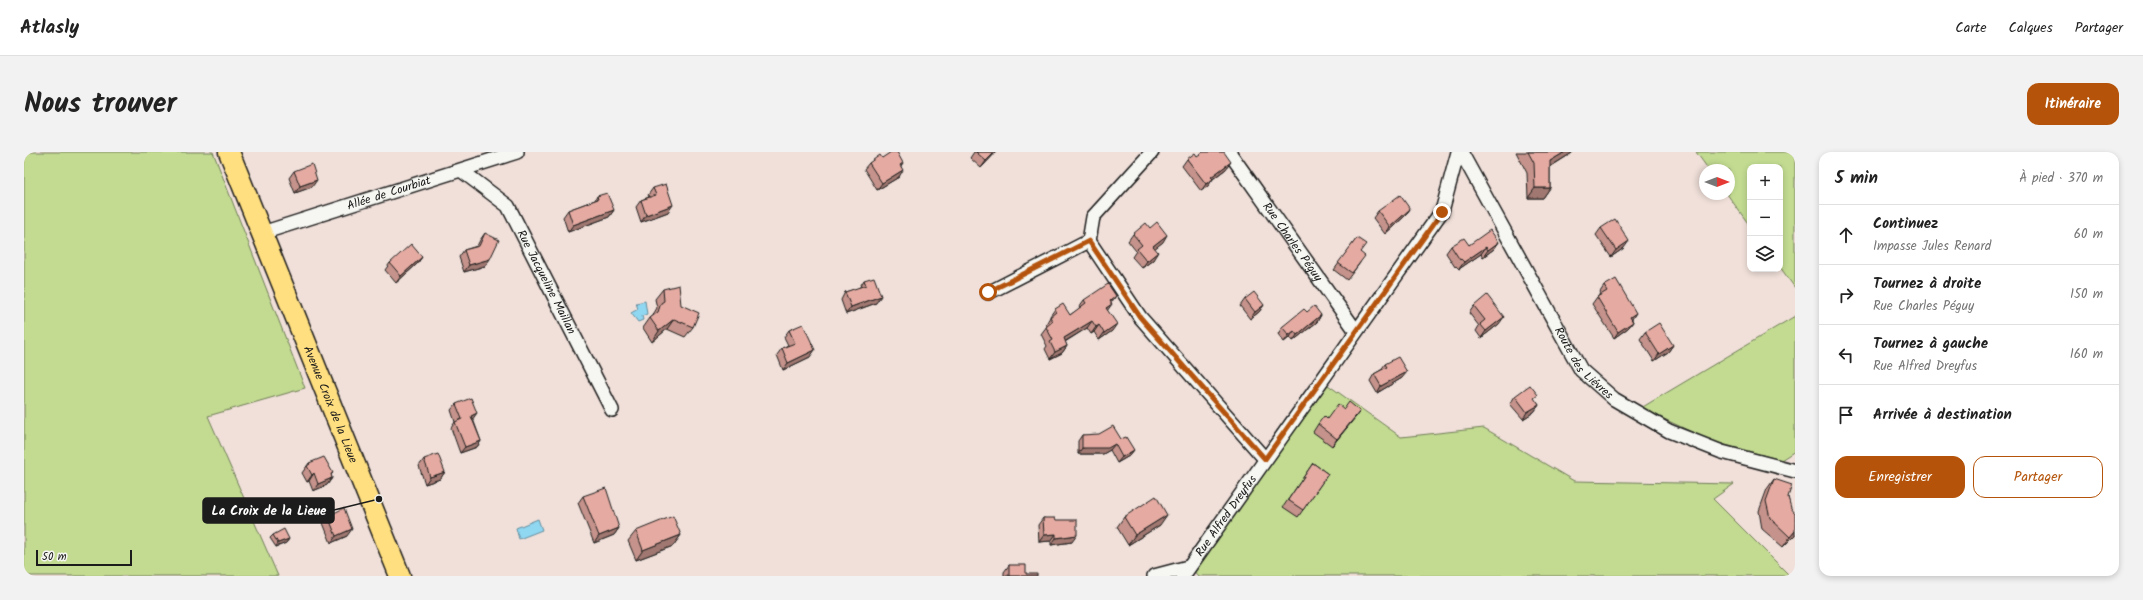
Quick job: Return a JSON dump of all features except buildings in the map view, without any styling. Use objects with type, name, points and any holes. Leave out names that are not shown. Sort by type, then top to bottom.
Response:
[{"type":"main road","name":"Avenue Croix de la Lieue","points":[[229,152],[400,576]]},
{"type":"street","name":"Allée de Courbiat","points":[[262,233],[462,171],[517,152]]},
{"type":"street","points":[[1152,152],[1093,217],[1089,241],[1140,317],[1265,459]]},
{"type":"street","name":"Rue Charles Péguy","points":[[1229,152],[1356,331]]},
{"type":"street","name":"Rue Alfred Dreyfus","points":[[1185,572],[1442,212],[1458,152]]},
{"type":"street","name":"Route des Liévres","points":[[1461,152],[1581,370],[1614,399],[1669,431],[1722,452],[1795,471]]},
{"type":"street","name":"Rue Jacqueline Maillan","points":[[462,171],[508,206],[612,410]]},
{"type":"street","points":[[988,292],[1089,241]]},
{"type":"street","points":[[1154,576],[1185,572]]},
{"type":"green space","points":[[24,152],[213,152],[305,388],[208,416],[278,576],[24,576]]},
{"type":"green space","points":[[1696,152],[1795,152],[1795,288],[1783,271],[1783,164],[1747,164],[1747,222],[1731,200],[1735,200],[1735,164],[1705,164]]},
{"type":"green space","points":[[1795,316],[1795,451],[1781,460],[1711,441],[1641,408]]},
{"type":"green space","points":[[1328,385],[1401,437],[1484,428],[1574,481],[1734,484],[1713,499],[1790,576],[1198,576],[1192,569]]},
{"type":"water","points":[[645,301],[647,314],[642,316],[643,320],[638,322],[631,313],[638,309],[636,303]]},
{"type":"water","points":[[538,519],[542,530],[519,539],[516,528]]},
{"type":"place","name":"La Croix de la Lieue","points":[[379,499]]},
{"type":"route","points":[[988,292],[1089,241],[1140,317],[1265,459],[1442,212]]}]
